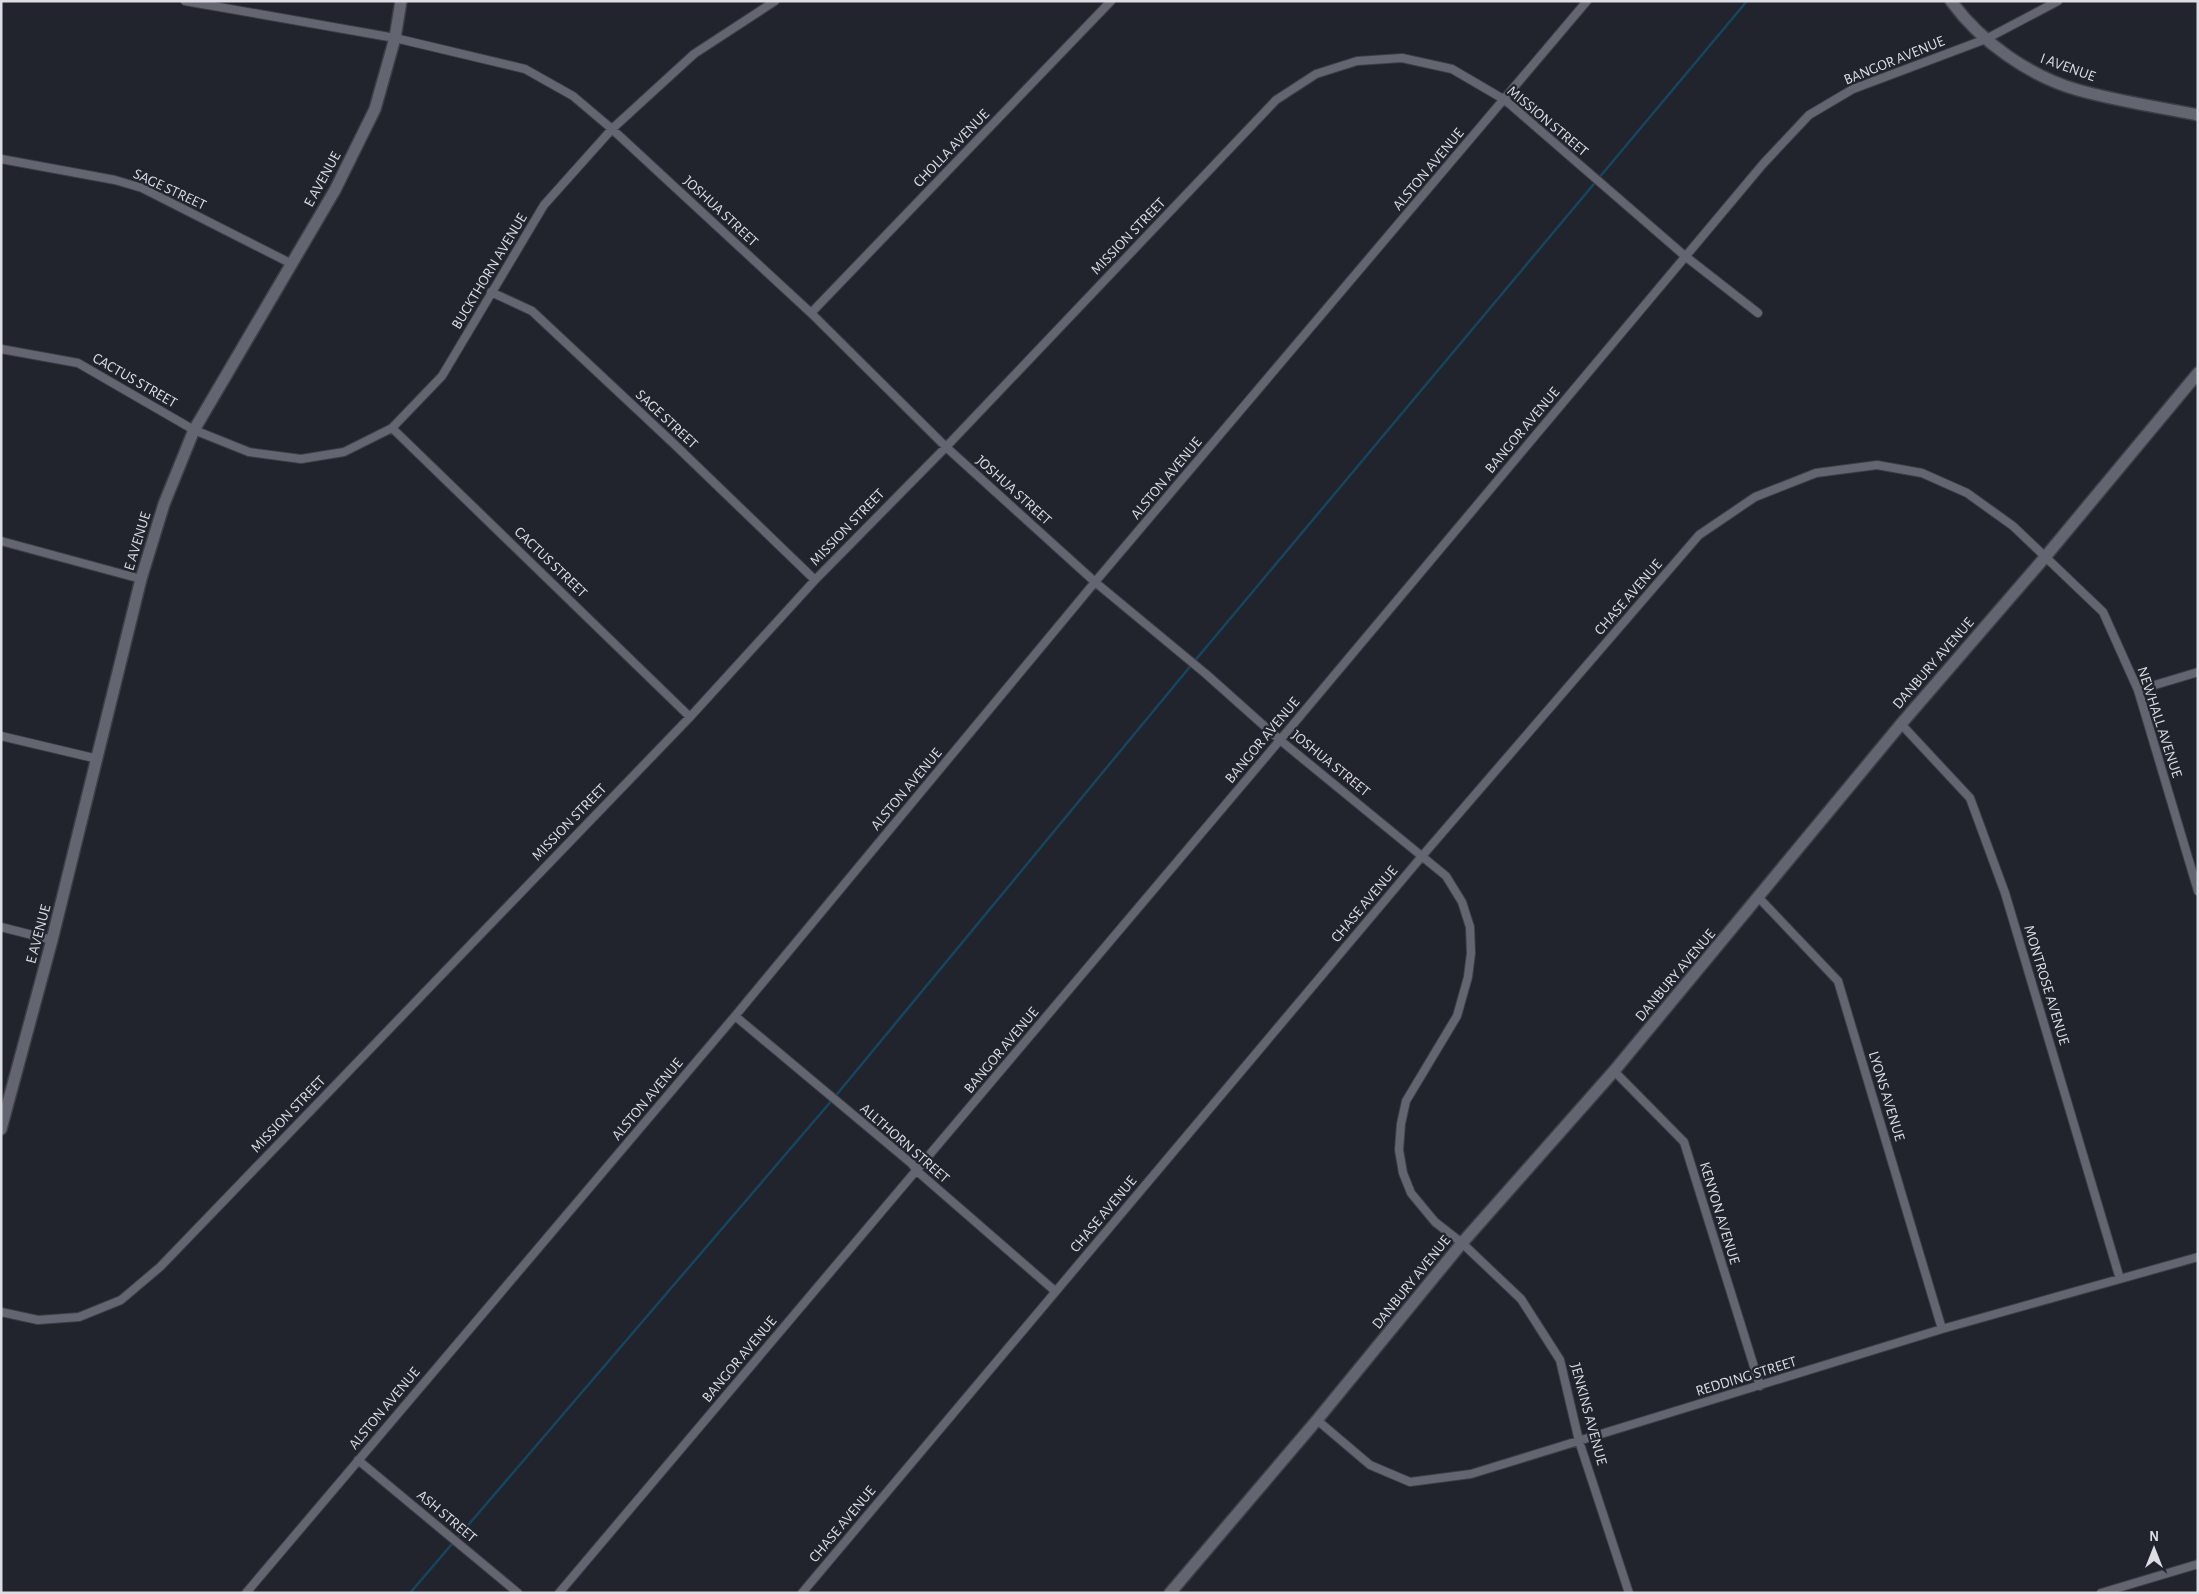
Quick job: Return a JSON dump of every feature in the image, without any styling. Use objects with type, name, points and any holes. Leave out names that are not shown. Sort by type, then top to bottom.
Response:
[{"type":"street","name":"JOSHUA STREET","points":[[185,1],[395,38],[525,69],[573,96],[612,129],[811,313],[946,447],[1096,582],[1206,674],[1280,740],[1423,855],[1446,876],[1462,902],[1470,927],[1472,953],[1468,977],[1457,1016],[1406,1102],[1401,1124],[1399,1150],[1403,1173],[1411,1193],[1435,1222],[1462,1244]]},
{"type":"street","name":"E AVENUE","points":[[2,1125],[52,940],[141,579],[164,504],[194,430],[334,190],[374,110],[395,38],[401,1]]},
{"type":"street","name":"BUCKTHORN AVENUE","points":[[194,430],[249,452],[301,459],[344,452],[392,428],[442,376],[544,205],[612,129],[694,54],[776,1]]},
{"type":"street","name":"CHOLLA AVENUE","points":[[811,313],[1111,1]]},
{"type":"street","name":"ALSTON AVENUE","points":[[246,1593],[735,1016],[1096,582],[1587,1]]},
{"type":"street","name":"I AVENUE","points":[[1951,1],[1986,39],[2034,72],[2078,90],[2198,115]]},
{"type":"street","name":"BANGOR AVENUE","points":[[558,1593],[1280,740],[1685,256],[1763,164],[1809,115],[1853,89],[1986,39],[2058,1]]},
{"type":"street","name":"MISSION STREET","points":[[1,1312],[38,1320],[79,1317],[121,1300],[160,1267],[690,717],[815,580],[946,447],[1276,100],[1316,74],[1357,61],[1402,58],[1452,69],[1505,100],[1685,256],[1758,313]]},
{"type":"street","name":"SAGE STREET","points":[[1,159],[116,180],[142,188],[290,264]]},
{"type":"street","name":"SAGE STREET","points":[[491,292],[532,311],[815,580]]},
{"type":"street","name":"CACTUS STREET","points":[[1,349],[78,363],[194,430]]},
{"type":"street","name":"DANBURY AVENUE","points":[[1170,1593],[1317,1420],[1462,1244],[1614,1072],[1759,898],[1900,724],[2046,556],[2196,377]]},
{"type":"street","name":"CACTUS STREET","points":[[392,428],[690,717]]},
{"type":"street","name":"CHASE AVENUE","points":[[802,1593],[1423,855],[1699,534],[1755,497],[1816,473],[1877,465],[1922,474],[1967,493],[2013,526],[2046,556]]},
{"type":"street","points":[[1,541],[141,579]]},
{"type":"street","name":"NEWHALL AVENUE","points":[[2046,556],[2103,612],[2138,690],[2198,891]]},
{"type":"street","points":[[2138,690],[2198,672]]},
{"type":"street","name":"MONTROSE AVENUE","points":[[1900,724],[1970,798],[2005,893],[2120,1279]]},
{"type":"street","points":[[1,736],[98,759]]},
{"type":"street","name":"LYONS AVENUE","points":[[1759,898],[1838,981],[1942,1329]]},
{"type":"street","points":[[1,927],[52,940]]},
{"type":"street","name":"ALLTHORN STREET","points":[[735,1016],[912,1164],[916,1171],[1056,1291]]},
{"type":"street","name":"KENYON AVENUE","points":[[1614,1072],[1684,1142],[1760,1386]]},
{"type":"street","name":"JENKINS AVENUE","points":[[1462,1244],[1521,1299],[1560,1360],[1579,1441],[1629,1593]]},
{"type":"street","name":"REDDING STREET","points":[[1317,1420],[1370,1465],[1410,1482],[1471,1474],[1942,1329],[2198,1257]]},
{"type":"street","name":"ASH STREET","points":[[358,1460],[518,1593]]},
{"type":"street","points":[[2101,1593],[2198,1564]]},
{"type":"waterway","points":[[410,1593],[833,1099],[1193,663],[1747,1]]}]
